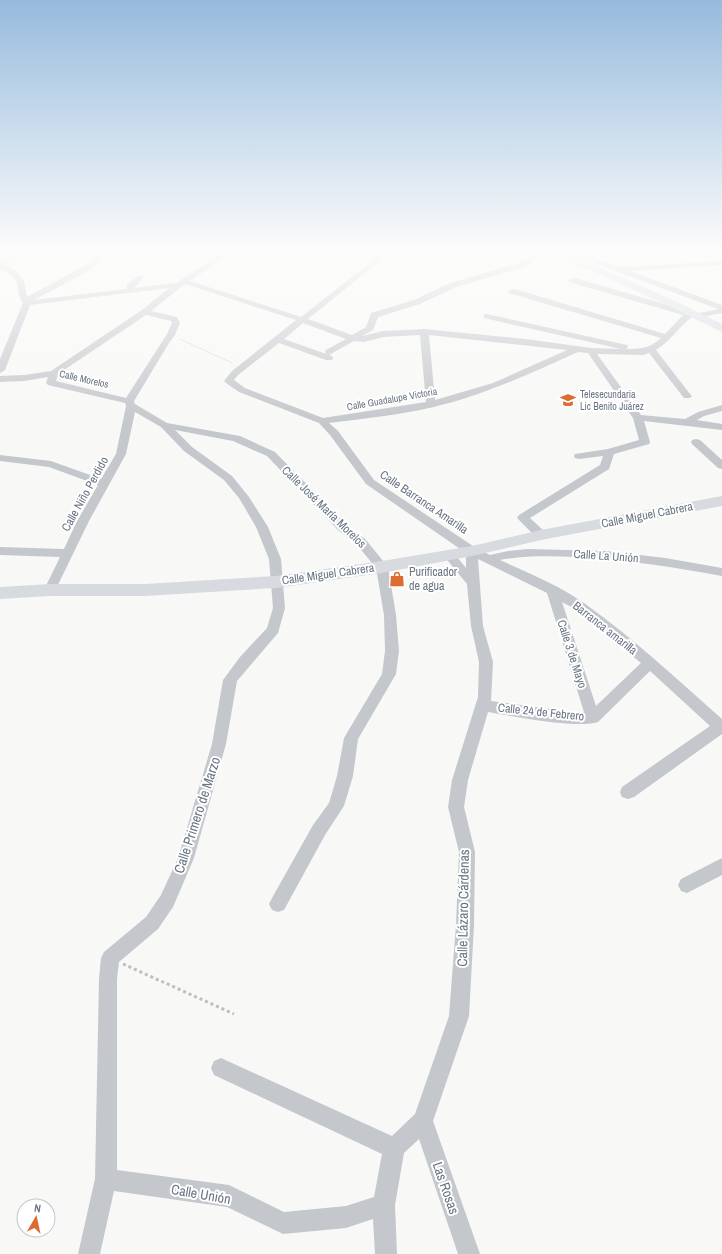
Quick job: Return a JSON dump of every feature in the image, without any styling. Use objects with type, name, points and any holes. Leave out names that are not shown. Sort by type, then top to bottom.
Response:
[{"type":"street","points":[[0,370],[23,310]]},
{"type":"street","points":[[54,373],[148,310]]},
{"type":"street","points":[[268,310],[303,320],[352,338],[364,339],[384,334],[424,332],[577,349],[591,352],[647,351],[667,337],[693,315]]},
{"type":"street","points":[[240,369],[316,310]]},
{"type":"street","points":[[277,339],[329,355],[352,338],[370,328],[374,315],[392,310]]},
{"type":"street","points":[[574,310],[667,337]]},
{"type":"street","points":[[674,310],[693,315],[722,311]]},
{"type":"street","points":[[681,310],[722,329]]},
{"type":"street","points":[[145,312],[174,319],[176,323],[171,335]]},
{"type":"street","points":[[487,316],[647,351],[687,396]]},
{"type":"street","points":[[424,332],[431,404]]},
{"type":"street","name":"Calle Niño Perdido","points":[[50,590],[83,521],[121,454],[130,403],[161,348],[171,335]]},
{"type":"street","name":"Calle Guadalupe Victoria","points":[[322,421],[431,404],[496,385],[577,349]]},
{"type":"street","points":[[579,456],[609,452],[645,442],[638,418],[591,352]]},
{"type":"street","name":"Calle Barranca Amarilla","points":[[240,369],[229,381],[242,390],[322,421],[334,433],[370,482],[472,551]]},
{"type":"street","name":"Calle Morelos","points":[[0,379],[24,378],[54,373],[51,383],[130,403]]},
{"type":"street","points":[[130,403],[164,425]]},
{"type":"street","points":[[687,422],[701,414],[722,408]]},
{"type":"street","points":[[638,418],[687,422],[722,427]]},
{"type":"street","name":"Calle José María Morelos","points":[[164,425],[236,438],[270,454],[342,527],[362,543],[382,567]]},
{"type":"street","name":"Calle Primero de Marzo","points":[[110,958],[152,923],[167,901],[186,858],[219,744],[230,680],[273,630],[279,608],[275,559],[262,527],[244,497],[228,478],[188,449],[164,425]]},
{"type":"street","points":[[696,442],[722,466]]},
{"type":"street","points":[[541,535],[524,518],[604,467],[609,452]]},
{"type":"street","points":[[0,458],[51,464],[104,484]]},
{"type":"street","name":"Calle Miguel Cabrera","points":[[0,593],[50,590],[145,590],[276,582],[382,567],[472,551],[541,535],[722,501]]},
{"type":"street","points":[[0,551],[68,553]]},
{"type":"street","name":"Barranca amarilla","points":[[472,551],[552,590],[579,606],[650,663],[721,727]]},
{"type":"street","name":"Calle Lázaro Cárdenas","points":[[423,1121],[459,1016],[465,926],[467,852],[456,807],[460,780],[485,697],[486,662],[477,626],[472,551]]},
{"type":"street","name":"Calle La Unión","points":[[489,559],[500,556],[535,552],[590,554],[655,560],[722,572]]},
{"type":"street","points":[[449,555],[473,583]]},
{"type":"street","points":[[278,904],[319,830],[336,806],[345,776],[351,738],[389,674],[392,652],[390,616],[382,567]]},
{"type":"street","name":"Calle 3 de Mayo","points":[[552,590],[593,718]]},
{"type":"street","name":"Calle 24 de Febrero","points":[[483,706],[573,718],[593,718],[650,663]]},
{"type":"street","points":[[628,792],[721,727]]},
{"type":"street","points":[[687,885],[722,866]]},
{"type":"street","points":[[89,1254],[106,1179],[108,979],[110,958]]},
{"type":"street","points":[[221,1068],[394,1148]]},
{"type":"street","points":[[386,1254],[384,1205],[394,1148],[423,1121]]},
{"type":"street","name":"Las Rosas","points":[[423,1121],[469,1254]]},
{"type":"street","name":"Calle Unión","points":[[106,1179],[229,1196],[283,1223],[346,1217],[384,1205]]},
{"type":"path","points":[[171,335],[223,358],[240,369]]},
{"type":"path","points":[[110,958],[234,1014]]},
{"type":"place","name":"Telesecundaria Lic Benito Juárez","points":[[568,400]]},
{"type":"place","name":"Purificador de agua","points":[[397,579]]}]
